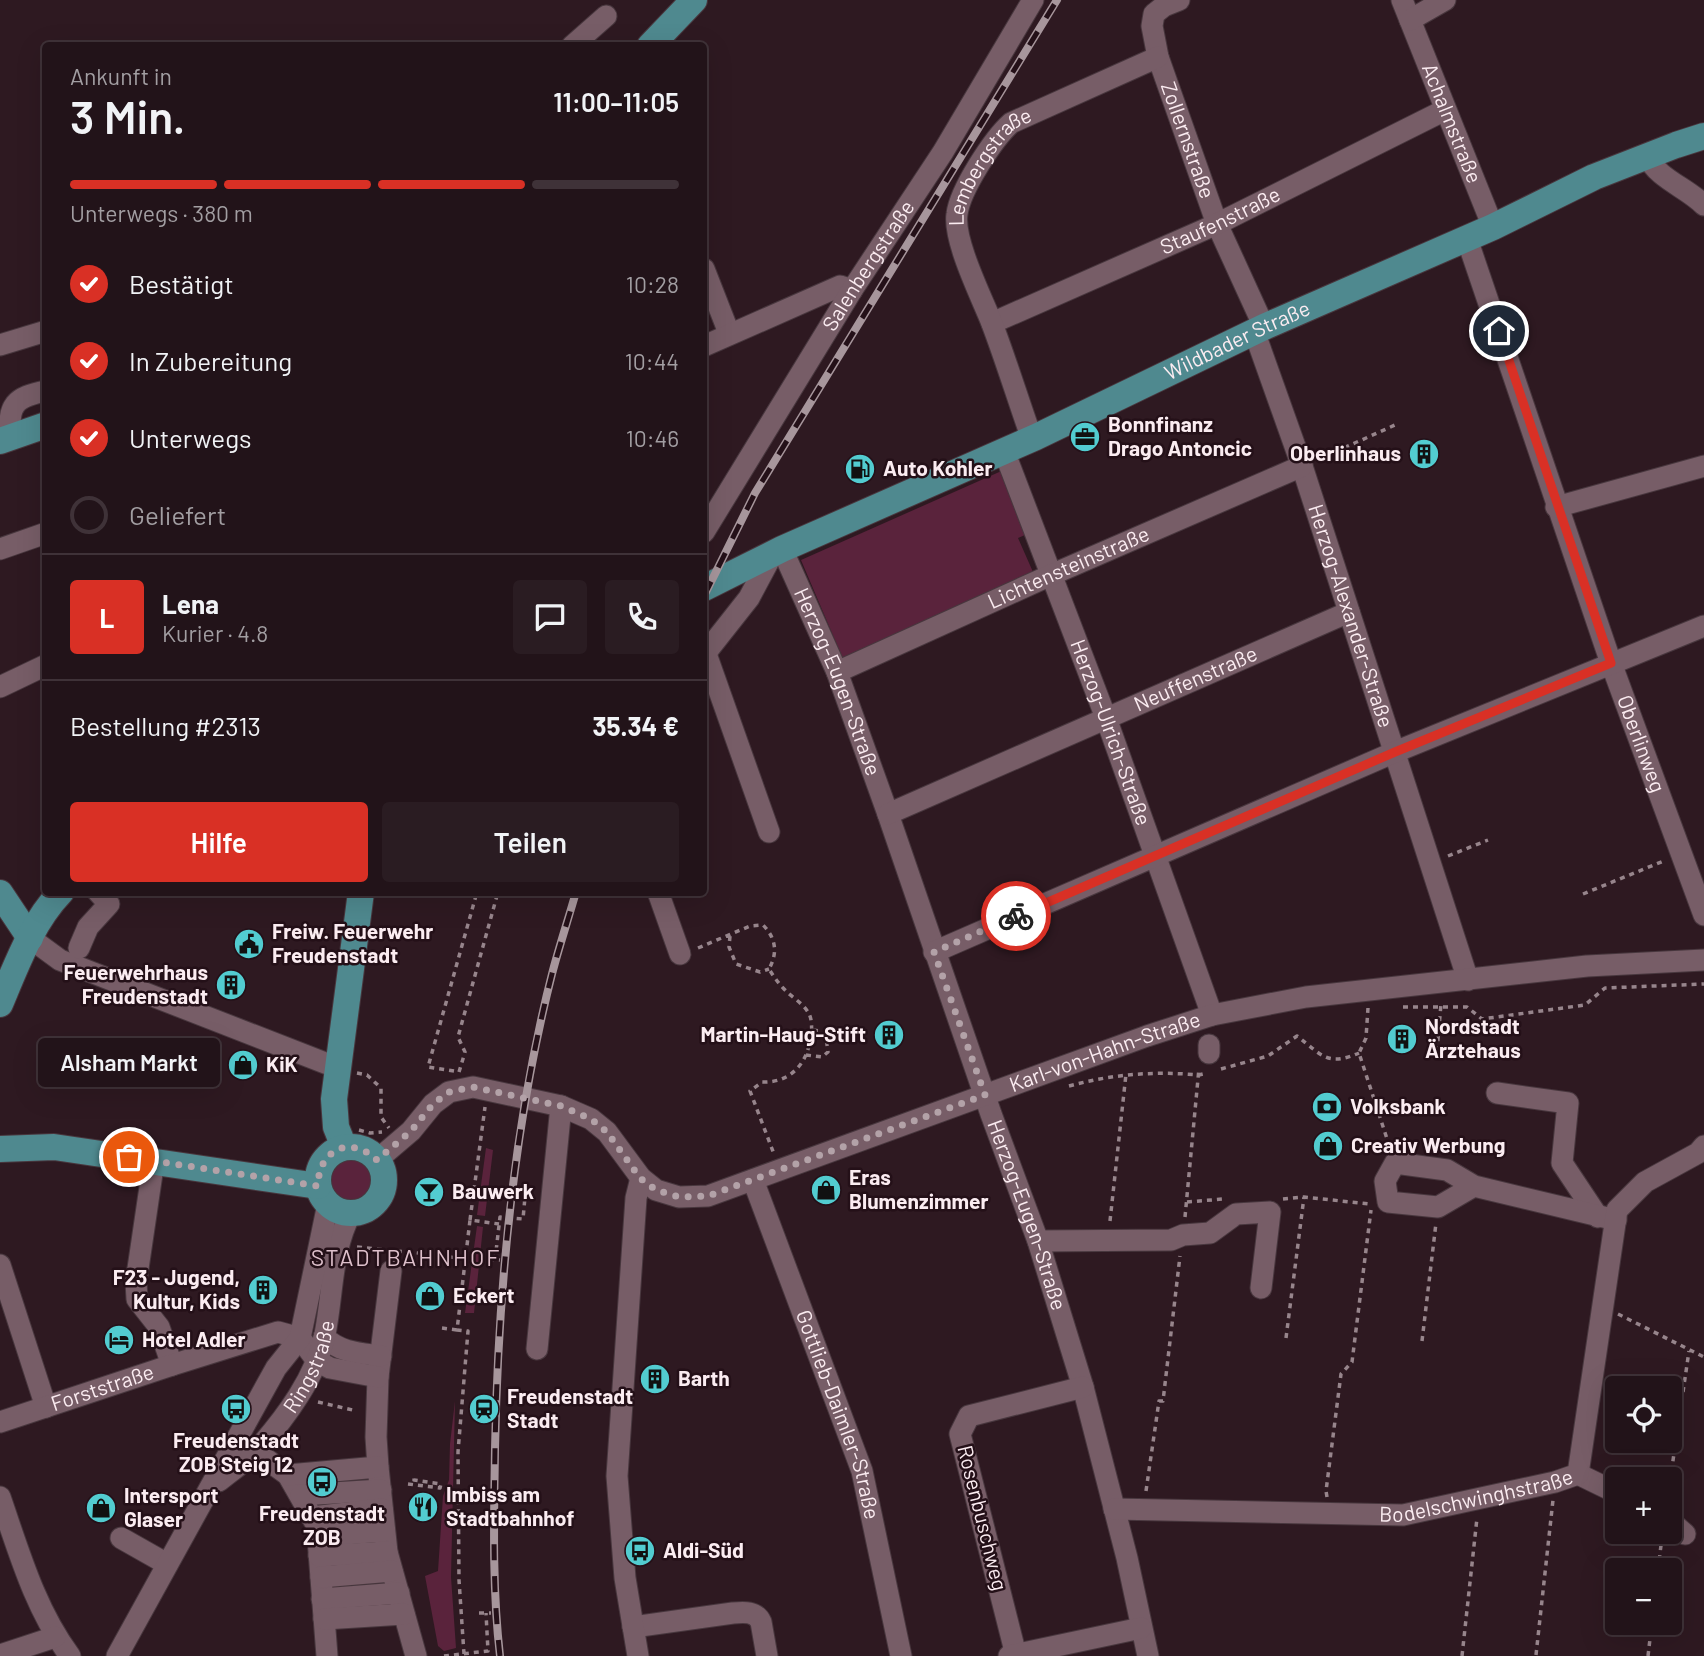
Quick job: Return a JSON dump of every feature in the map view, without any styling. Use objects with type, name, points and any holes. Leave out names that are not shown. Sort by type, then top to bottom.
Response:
[{"type":"main road","points":[[654,42],[694,0]]},
{"type":"main road","name":"Wildbader Straße","points":[[707,586],[777,551],[1032,439],[1259,329],[1467,239],[1594,177],[1704,136]]},
{"type":"main road","points":[[6,439],[42,426]]},
{"type":"main road","points":[[0,893],[30,938]]},
{"type":"main road","points":[[0,1004],[30,938],[58,896]]},
{"type":"main road","points":[[344,1147],[336,1127],[334,1099],[360,896]]},
{"type":"main road","points":[[0,1149],[54,1147],[154,1160],[332,1201],[370,1206],[377,1199],[384,1179],[377,1160],[362,1149],[344,1147],[334,1151],[321,1166],[332,1201]]},
{"type":"street","name":"Salenbergstraße","points":[[707,527],[852,290],[943,152],[1033,0]]},
{"type":"street","name":"Zollernstraße","points":[[1179,0],[1154,14],[1152,26],[1158,57],[1217,224],[1259,329]]},
{"type":"street","name":"Achalmstraße","points":[[1402,0],[1493,227]]},
{"type":"street","points":[[1410,20],[1445,0]]},
{"type":"street","points":[[577,42],[606,16]]},
{"type":"street","name":"Lembergstraße","points":[[1032,439],[962,246],[956,217],[960,200],[997,135],[1011,123],[1158,57]]},
{"type":"street","name":"Staufenstraße","points":[[992,323],[1217,224],[1446,110]]},
{"type":"street","points":[[1647,156],[1661,175],[1704,205]]},
{"type":"street","name":"Oberlinweg","points":[[1467,239],[1556,507],[1704,915]]},
{"type":"street","points":[[707,277],[729,333]]},
{"type":"street","points":[[707,344],[840,286],[852,290]]},
{"type":"street","name":"Herzog-Alexander-Straße","points":[[1259,329],[1468,980]]},
{"type":"street","points":[[0,345],[42,332]]},
{"type":"street","points":[[0,355],[10,351],[23,338]]},
{"type":"street","points":[[6,439],[11,411],[16,403],[25,395],[42,392]]},
{"type":"street","name":"Herzog-Ulrich-Straße","points":[[1004,451],[1106,718],[1212,1015]]},
{"type":"street","name":"Lichtensteinstraße","points":[[837,672],[1302,466]]},
{"type":"street","points":[[1556,507],[1704,466]]},
{"type":"street","points":[[0,549],[42,534]]},
{"type":"street","points":[[707,649],[749,598],[777,551]]},
{"type":"street","name":"Herzog-Eugen-Straße","points":[[777,551],[837,672],[1038,1241],[1083,1387],[1148,1656]]},
{"type":"street","name":"Neuffenstraße","points":[[888,814],[1349,611]]},
{"type":"street","points":[[934,952],[1395,752],[1704,626]]},
{"type":"street","points":[[707,661],[769,832]]},
{"type":"street","points":[[0,687],[42,667]]},
{"type":"street","points":[[79,948],[88,928],[109,904],[101,896]]},
{"type":"street","points":[[659,896],[680,954]]},
{"type":"street","points":[[30,938],[60,960],[338,1068]]},
{"type":"street","name":"Karl-von-Hahn-Straße","points":[[472,1087],[561,1106],[591,1119],[607,1132],[640,1178],[656,1190],[679,1197],[708,1196],[1147,1036],[1212,1015],[1306,997],[1368,990],[1587,966],[1704,960]]},
{"type":"street","points":[[377,1160],[449,1092],[472,1087]]},
{"type":"street","points":[[1497,1093],[1568,1103],[1558,1207]]},
{"type":"street","points":[[537,1349],[561,1106]]},
{"type":"street","name":"Bodelschwinghstraße","points":[[1114,1509],[1403,1515],[1555,1482],[1578,1474],[1607,1218],[1645,1182],[1698,1153],[1704,1146]]},
{"type":"street","points":[[154,1160],[136,1282],[137,1299],[159,1327],[172,1364]]},
{"type":"street","points":[[1474,1186],[1438,1208],[1388,1202],[1385,1181],[1395,1163],[1447,1170],[1474,1186],[1607,1218]]},
{"type":"street","points":[[1562,1163],[1607,1218]]},
{"type":"street","points":[[638,1656],[625,1578],[617,1476],[636,1198],[640,1178]]},
{"type":"street","name":"Gottlieb-Daimler-Straße","points":[[754,1180],[862,1471],[901,1656]]},
{"type":"street","name":"Ringstraße","points":[[208,1489],[255,1451],[296,1400],[317,1360],[324,1337],[338,1245],[332,1201]]},
{"type":"street","name":"Ringstraße","points":[[117,1656],[276,1368],[300,1338],[332,1201]]},
{"type":"street","points":[[1038,1241],[1171,1240],[1183,1235],[1210,1233],[1236,1214],[1270,1212],[1261,1288]]},
{"type":"street","points":[[0,1265],[47,1408]]},
{"type":"street","points":[[391,1271],[379,1366],[378,1466],[388,1551],[416,1656]]},
{"type":"street","name":"Forststraße","points":[[0,1422],[172,1364],[278,1332],[300,1338]]},
{"type":"street","points":[[324,1337],[335,1347],[379,1366]]},
{"type":"street","points":[[300,1338],[317,1360],[330,1368],[345,1372],[379,1366]]},
{"type":"street","name":"Rosenbuschweg","points":[[1013,1655],[960,1434],[969,1416],[1083,1387]]},
{"type":"street","points":[[232,1448],[255,1451],[288,1475],[301,1495],[317,1547],[327,1656]]},
{"type":"street","points":[[288,1475],[378,1466]]},
{"type":"street","points":[[1578,1474],[1605,1487]]},
{"type":"street","points":[[301,1495],[382,1499]]},
{"type":"street","points":[[0,1497],[37,1600],[55,1637],[70,1656]]},
{"type":"street","points":[[317,1547],[382,1499]]},
{"type":"street","points":[[121,1538],[167,1564]]},
{"type":"street","points":[[317,1547],[388,1551]]},
{"type":"street","points":[[317,1547],[388,1551]]},
{"type":"street","points":[[323,1609],[399,1593]]},
{"type":"street","points":[[323,1609],[404,1614]]},
{"type":"street","points":[[633,1627],[749,1612],[761,1622],[767,1656]]},
{"type":"street","points":[[1013,1655],[1141,1628]]},
{"type":"street","points":[[0,1655],[55,1637]]},
{"type":"path","points":[[1302,466],[1395,425]]},
{"type":"path","points":[[1430,863],[1488,840]]},
{"type":"path","points":[[1583,894],[1680,854]]},
{"type":"path","points":[[472,1087],[428,1067],[476,896]]},
{"type":"path","points":[[457,1330],[470,1220],[472,1087],[465,1052],[458,1037],[497,896]]},
{"type":"path","points":[[680,954],[750,926],[763,925],[775,944],[775,959],[769,969],[760,972],[736,964],[729,947],[730,936]]},
{"type":"path","points":[[769,969],[776,981],[809,1014],[811,1030],[806,1055],[800,1066],[789,1076],[761,1082],[750,1091],[775,1155]]},
{"type":"path","points":[[1394,1008],[1468,1007],[1482,1019],[1585,1005],[1605,988],[1704,984]]},
{"type":"path","points":[[1368,990],[1366,1038],[1359,1054],[1395,1163]]},
{"type":"path","points":[[1437,1051],[1441,1006]]},
{"type":"path","points":[[806,1055],[822,1057],[828,1052],[826,1037],[821,1031],[811,1030]]},
{"type":"path","points":[[1064,1088],[1102,1077],[1126,1074],[1199,1075],[1268,1056],[1297,1036],[1326,1058],[1340,1061],[1359,1054]]},
{"type":"path","points":[[1143,1510],[1159,1401],[1163,1401],[1199,1075],[1206,1054]]},
{"type":"path","points":[[338,1068],[366,1074],[382,1088],[381,1117],[399,1141]]},
{"type":"path","points":[[1107,1241],[1126,1074]]},
{"type":"path","points":[[489,1259],[498,1260],[500,1217],[523,1219],[525,1197],[551,1200]]},
{"type":"path","points":[[1286,1338],[1304,1197]]},
{"type":"path","points":[[1333,1514],[1326,1491],[1341,1374],[1352,1362],[1371,1204]]},
{"type":"path","points":[[1422,1341],[1438,1208]]},
{"type":"path","points":[[470,1220],[499,1224]]},
{"type":"path","points":[[354,1246],[418,1253]]},
{"type":"path","points":[[450,1257],[466,1259]]},
{"type":"path","points":[[1616,1313],[1704,1357]]},
{"type":"path","points":[[443,1328],[468,1331],[458,1452],[459,1580],[464,1654]]},
{"type":"path","points":[[1672,1467],[1689,1351]]},
{"type":"path","points":[[318,1402],[357,1411],[358,1423]]},
{"type":"path","points":[[408,1484],[440,1488],[440,1484],[414,1480],[415,1475]]},
{"type":"path","points":[[1536,1655],[1555,1482]]},
{"type":"path","points":[[1462,1656],[1480,1499]]},
{"type":"path","points":[[444,1656],[488,1651],[488,1613],[479,1613]]},
{"type":"path","points":[[1648,1656],[1650,1635]]},
{"type":"shaded area","points":[[1006,469],[1032,532],[1018,538],[1033,572],[843,659],[801,560]]},
{"type":"shaded area","points":[[486,1148],[493,1150],[485,1216],[477,1215]]},
{"type":"shaded area","points":[[351,1156],[368,1163],[375,1180],[368,1197],[351,1204],[334,1197],[327,1180],[334,1163]]},
{"type":"shaded area","points":[[477,1226],[483,1227],[474,1313],[465,1313]]},
{"type":"shaded area","points":[[455,1401],[451,1577],[456,1648],[444,1651],[438,1646],[425,1576],[438,1571],[443,1496],[449,1480]]},
{"type":"railway","points":[[707,590],[755,493],[1057,0]]},
{"type":"railway","points":[[500,1656],[494,1527],[497,1390],[504,1270],[518,1150],[538,1032],[575,896]]},
{"type":"way so far","points":[[129,1157],[318,1186],[321,1166],[326,1157],[334,1151],[353,1147],[370,1153],[377,1160],[411,1131],[433,1104],[449,1092],[473,1087],[561,1106],[591,1119],[607,1132],[640,1178],[656,1190],[679,1197],[708,1196],[985,1095],[934,952],[1016,916]]},
{"type":"place","name":"Bonnfinanz Drago Antoncic","points":[[1085,437]]},
{"type":"place","name":"Oberlinhaus","points":[[1424,454]]},
{"type":"place","name":"Auto Kohler","points":[[860,469]]},
{"type":"place","name":"Freiw. Feuerwehr Freudenstadt","points":[[249,944]]},
{"type":"place","name":"Feuerwehrhaus Freudenstadt","points":[[231,985]]},
{"type":"place","name":"Martin-Haug-Stift","points":[[889,1035]]},
{"type":"place","name":"Nordstadt Ärztehaus","points":[[1402,1039]]},
{"type":"place","name":"KiK","points":[[243,1065]]},
{"type":"place","name":"Volksbank","points":[[1327,1107]]},
{"type":"place","name":"Creativ Werbung","points":[[1328,1146]]},
{"type":"place","name":"Alsham Markt","points":[[129,1157]]},
{"type":"place","name":"Eras Blumenzimmer","points":[[826,1190]]},
{"type":"place","name":"Bauwerk","points":[[429,1192]]},
{"type":"place","name":"F23 - Jugend, Kultur, Kids","points":[[263,1290]]},
{"type":"place","name":"Eckert","points":[[430,1296]]},
{"type":"place","name":"Hotel Adler","points":[[119,1340]]},
{"type":"place","name":"Barth","points":[[655,1379]]},
{"type":"place","name":"Freudenstadt ZOB Steig 12","points":[[236,1409]]},
{"type":"place","name":"Freudenstadt Stadt","points":[[484,1409]]},
{"type":"place","name":"Freudenstadt ZOB","points":[[322,1482]]},
{"type":"place","name":"Imbiss am Stadtbahnhof","points":[[423,1507]]},
{"type":"place","name":"Intersport Glaser","points":[[101,1508]]},
{"type":"place","name":"Aldi-Süd","points":[[640,1551]]},
{"type":"district","name":"STADTBAHNHOF","points":[[406,1258]]},
{"type":"route","points":[[1016,916],[1395,752],[1611,663],[1556,507],[1499,331]]}]
